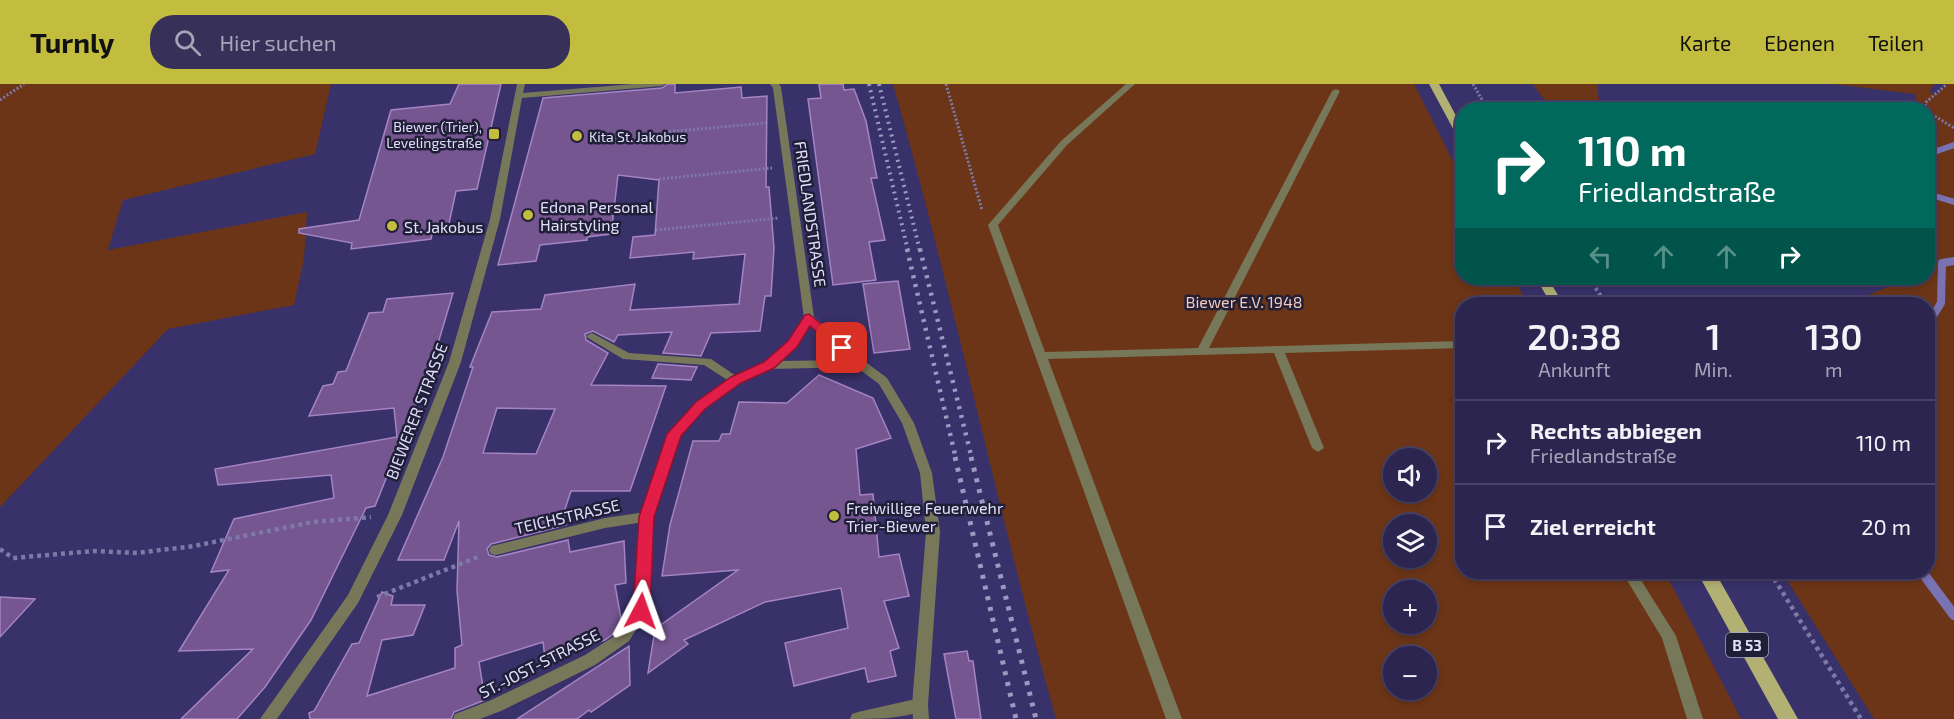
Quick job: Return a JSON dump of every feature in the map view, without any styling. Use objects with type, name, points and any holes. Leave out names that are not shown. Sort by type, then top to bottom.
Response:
[{"type":"main road","points":[[1434,84],[1455,123]]},
{"type":"main road","name":"B 53","points":[[1710,579],[1788,719]]},
{"type":"street","name":"BIEWERER STRASSE","points":[[268,719],[353,599],[395,515],[455,362],[495,219],[521,84]]},
{"type":"street","points":[[518,96],[662,84]]},
{"type":"street","name":"FRIEDLANDSTRASSE","points":[[774,84],[777,87],[809,318]]},
{"type":"street","points":[[1131,84],[1064,143],[993,225],[1174,719]]},
{"type":"street","points":[[1202,351],[1336,91]]},
{"type":"street","points":[[809,318],[858,363],[884,381],[908,423],[926,473],[933,532],[921,712],[858,719]]},
{"type":"street","name":"ST.-JOST-STRASSE","points":[[461,719],[495,706],[579,665],[624,637],[641,611],[646,517],[674,434],[700,405],[736,380],[769,365],[792,344],[809,318]]},
{"type":"street","points":[[592,336],[627,356],[707,362],[736,380]]},
{"type":"street","points":[[1041,356],[1455,344]]},
{"type":"street","points":[[1278,349],[1318,448]]},
{"type":"street","name":"ST.-JOST-STRASSE","points":[[769,365],[858,363]]},
{"type":"street","name":"TEICHSTRASSE","points":[[496,550],[605,523],[646,517]]},
{"type":"street","points":[[1633,579],[1669,636],[1695,719]]},
{"type":"path","points":[[0,100],[24,84]]},
{"type":"path","points":[[946,84],[983,214],[993,225]]},
{"type":"path","points":[[1473,84],[1483,102]]},
{"type":"path","points":[[1926,102],[1947,84]]},
{"type":"path","points":[[1935,116],[1954,128]]},
{"type":"path","points":[[665,132],[782,122]]},
{"type":"path","points":[[659,179],[788,167]]},
{"type":"path","points":[[656,230],[795,217]]},
{"type":"path","points":[[0,549],[13,558],[94,551],[137,553],[194,546],[313,522],[395,515]]},
{"type":"path","points":[[353,599],[382,597],[496,550]]},
{"type":"path","points":[[1774,579],[1861,719]]},
{"type":"green space","points":[[0,84],[331,84],[315,154],[123,200],[108,250],[307,212],[304,259],[294,305],[168,329],[0,507]]},
{"type":"green space","name":"Biewer E.V. 1948","points":[[893,84],[1414,84],[1455,165],[1455,285],[1518,285],[1524,297],[1455,297],[1455,579],[1669,579],[1741,719],[1056,719],[915,163]]},
{"type":"green space","points":[[1533,84],[1597,84],[1599,102],[1546,102]]},
{"type":"green space","points":[[1833,84],[1935,84],[1929,91],[1935,95],[1947,84],[1954,84],[1954,719],[1874,719],[1786,579],[1935,579],[1935,297],[1863,297],[1893,285],[1935,285],[1935,102],[1916,102],[1915,94]]},
{"type":"building","points":[[459,84],[501,84],[477,189],[456,191],[448,228],[433,230],[431,239],[351,249],[352,243],[299,233],[299,229],[359,220],[391,110],[450,104]]},
{"type":"building","points":[[668,84],[675,84],[675,93],[741,87],[742,98],[767,96],[766,187],[769,187],[774,248],[771,296],[765,296],[760,331],[711,333],[701,356],[663,353],[672,332],[618,335],[614,342],[593,331],[585,334],[586,340],[608,353],[591,385],[666,386],[630,491],[571,491],[564,512],[566,525],[491,544],[487,549],[489,555],[497,557],[568,540],[570,552],[624,541],[626,583],[615,585],[622,624],[605,640],[545,658],[543,642],[479,662],[485,700],[454,712],[451,719],[310,719],[309,713],[314,711],[352,644],[359,643],[382,592],[393,596],[391,605],[425,605],[413,635],[382,640],[367,696],[455,668],[455,648],[462,645],[457,591],[459,521],[444,560],[398,560],[443,457],[473,367],[470,367],[492,312],[541,309],[545,295],[635,284],[630,310],[739,304],[745,254],[693,259],[694,252],[630,258],[633,237],[655,235],[659,180],[618,175],[611,234],[587,237],[587,240],[540,245],[536,261],[498,265],[543,98],[662,88]],"holes":[[[497,408],[555,409],[536,454],[483,453]]]},
{"type":"building","points":[[819,84],[843,84],[844,90],[854,89],[866,121],[877,178],[871,178],[885,240],[869,242],[876,280],[833,285],[808,99],[821,98]]},
{"type":"building","points":[[898,281],[910,349],[874,353],[863,284]]},
{"type":"building","points":[[453,293],[431,367],[375,506],[366,508],[311,620],[265,687],[237,719],[181,719],[253,649],[179,651],[229,570],[211,572],[234,519],[334,498],[331,475],[218,485],[215,469],[397,437],[394,408],[309,416],[323,386],[333,384],[338,372],[346,371],[369,313],[383,312],[387,299]]},
{"type":"building","points":[[658,364],[697,367],[691,380],[652,378]]},
{"type":"building","points":[[819,375],[873,398],[891,438],[856,449],[860,495],[873,494],[879,557],[899,554],[909,596],[884,601],[899,648],[890,651],[896,676],[868,682],[865,668],[794,686],[785,643],[848,628],[841,588],[765,602],[684,640],[688,644],[648,673],[655,629],[738,570],[662,576],[670,525],[693,441],[719,441],[722,434],[730,434],[739,402],[787,403]]},
{"type":"building","points":[[0,597],[35,599],[0,637]]},
{"type":"building","points":[[629,646],[630,685],[591,712],[589,710],[577,719],[517,719]]},
{"type":"building","points":[[967,651],[969,661],[973,661],[981,719],[956,719],[944,654]]},
{"type":"waterway","points":[[1935,152],[1954,145]]},
{"type":"waterway","points":[[1935,196],[1954,202]]},
{"type":"waterway","points":[[1935,313],[1941,303],[1942,263],[1954,261]]},
{"type":"waterway","points":[[1927,579],[1954,615]]},
{"type":"railway","points":[[869,84],[908,251]]},
{"type":"railway","points":[[879,84],[920,251]]},
{"type":"railway","points":[[907,249],[956,459]]},
{"type":"railway","points":[[920,249],[972,459]]},
{"type":"railway","points":[[955,457],[1016,719]]},
{"type":"railway","points":[[971,457],[1036,719]]},
{"type":"place","name":"Biewer (Trier), Levelingstraße","points":[[494,134]]},
{"type":"place","name":"Kita St. Jakobus","points":[[577,136]]},
{"type":"place","name":"Edona Personal Hairstyling","points":[[528,215]]},
{"type":"place","name":"St. Jakobus","points":[[392,226]]},
{"type":"place","name":"Freiwillige Feuerwehr Trier-Biewer","points":[[834,516]]},
{"type":"route","points":[[641,611],[647,533],[646,517],[674,434],[700,405],[736,380],[769,365],[792,344],[809,318],[842,348]]}]
